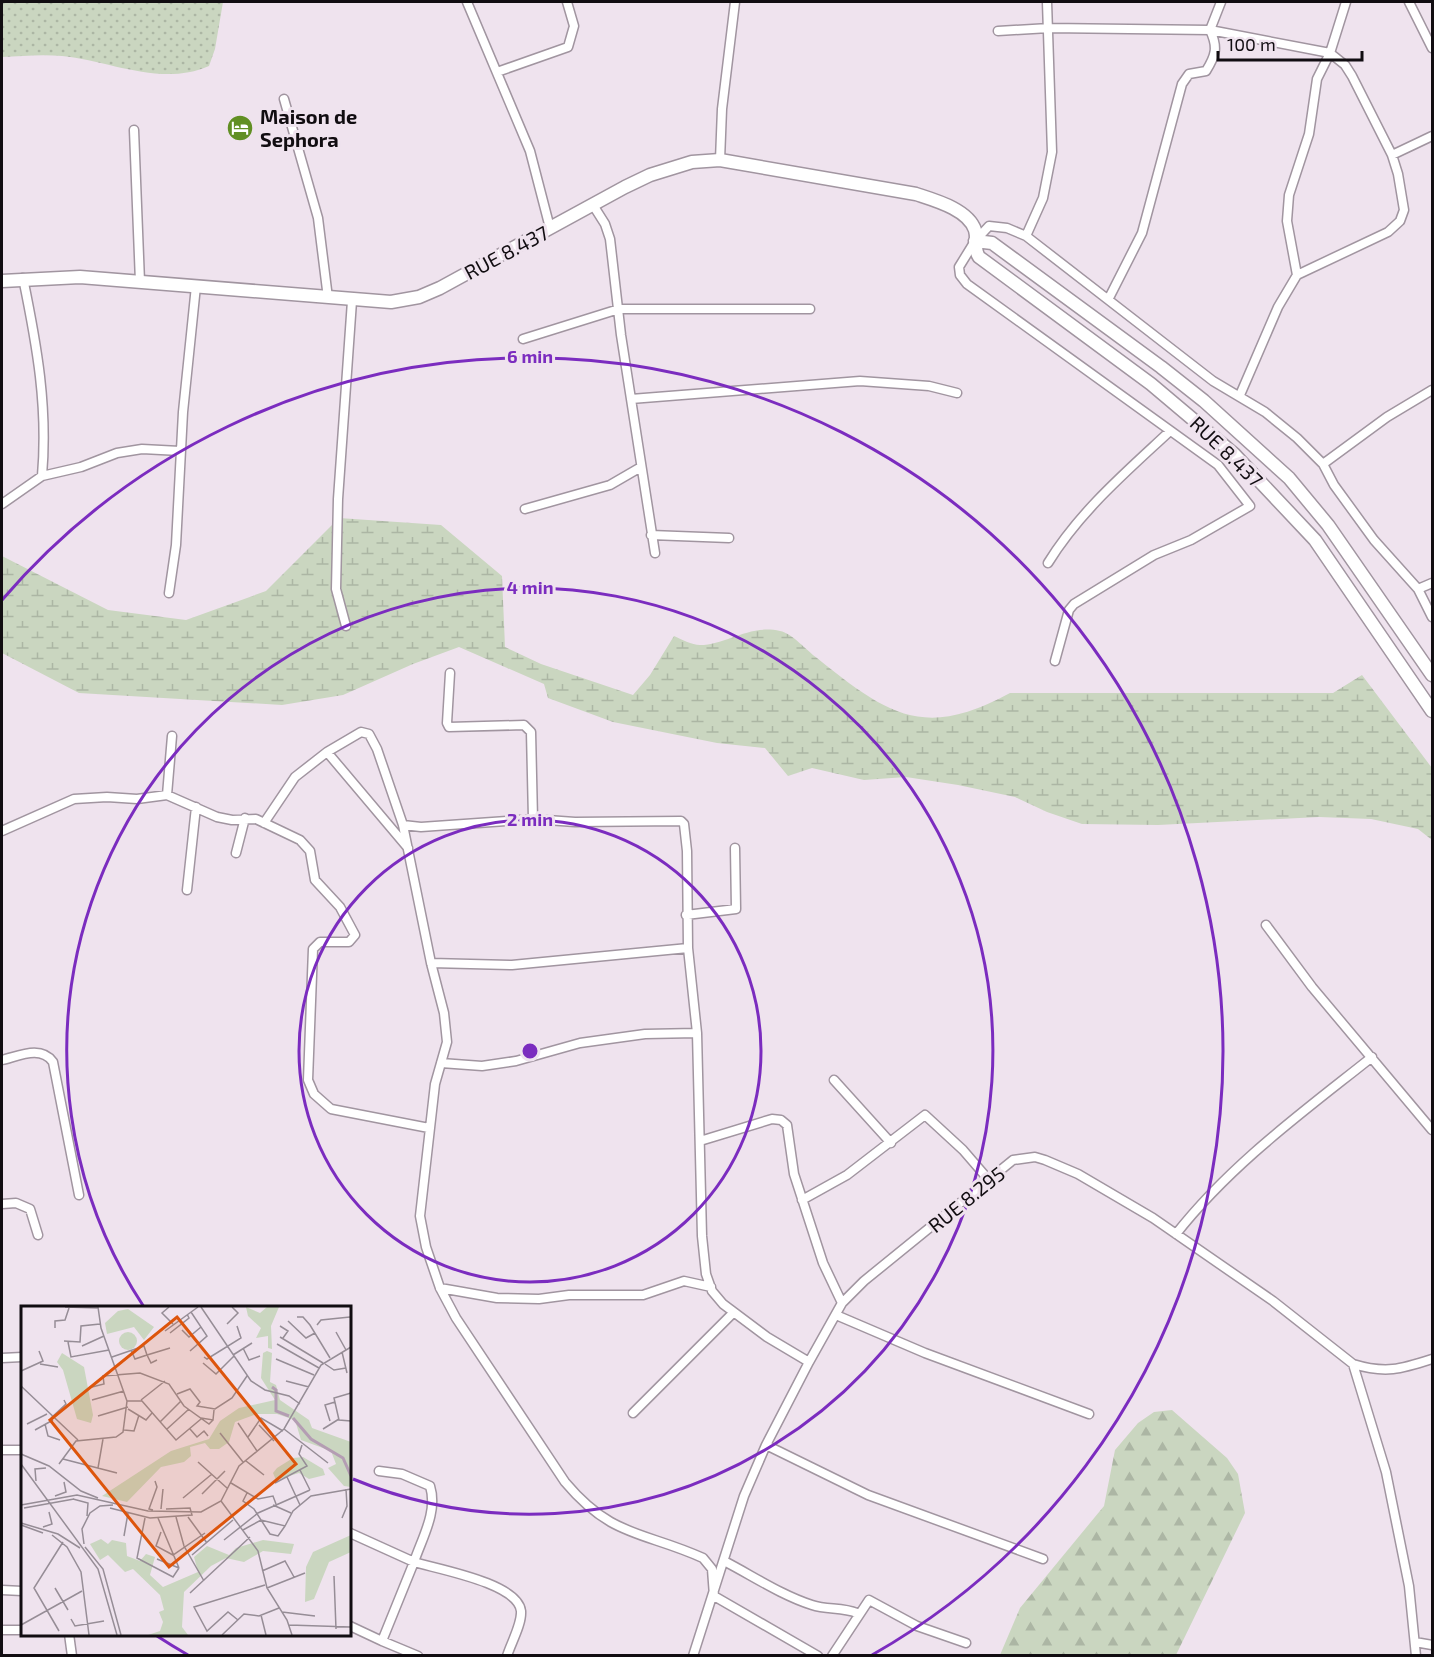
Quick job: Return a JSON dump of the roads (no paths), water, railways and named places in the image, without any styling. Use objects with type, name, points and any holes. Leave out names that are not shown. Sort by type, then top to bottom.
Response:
[{"type":"main road","name":"RUE 8.437","points":[[2,281],[80,277],[258,289],[352,301],[391,302],[419,297],[650,175],[692,162],[720,160],[877,185],[916,194],[944,203],[963,216],[975,229],[975,251],[979,257],[1160,391],[1219,440],[1265,486],[1315,540],[1432,711]]},
{"type":"main road","name":"RUE 8.437","points":[[975,241],[992,243],[1161,367],[1204,401],[1289,478],[1328,525],[1432,675]]},
{"type":"street","points":[[467,2],[530,151],[550,228]]},
{"type":"street","points":[[497,72],[568,47],[574,26],[567,2]]},
{"type":"street","points":[[720,160],[722,109],[735,2]]},
{"type":"street","points":[[1026,236],[1043,198],[1052,152],[1047,2]]},
{"type":"street","points":[[1109,298],[1142,232],[1182,84],[1189,74],[1206,71],[1214,59],[1217,45],[1210,30],[1221,2]]},
{"type":"street","points":[[1298,275],[1286,210],[1309,134],[1317,80],[1330,53],[1346,2]]},
{"type":"street","points":[[1409,2],[1432,48]]},
{"type":"street","points":[[998,31],[1049,28],[1210,30],[1330,53],[1348,71],[1392,155],[1403,195],[1404,210],[1400,221],[1388,232],[1298,275],[1278,307],[1240,395]]},
{"type":"street","points":[[284,99],[318,218],[328,298]]},
{"type":"street","points":[[134,130],[140,282]]},
{"type":"street","points":[[1392,155],[1432,136]]},
{"type":"street","points":[[593,205],[605,224],[610,239],[640,467],[655,553]]},
{"type":"street","points":[[1055,661],[1069,610],[1074,604],[1154,555],[1191,540],[1250,506],[1218,465],[967,284],[960,275],[959,267],[975,241],[989,226],[1007,228],[1026,236],[1109,298],[1213,381],[1240,395],[1297,438],[1323,464],[1334,485],[1374,540],[1418,589],[1432,617]]},
{"type":"street","points":[[23,279],[39,356],[46,433],[42,476]]},
{"type":"street","points":[[169,593],[176,545],[180,451],[196,286]]},
{"type":"street","points":[[346,626],[336,589],[336,577],[338,499],[352,301]]},
{"type":"street","points":[[523,339],[619,309],[810,309]]},
{"type":"street","points":[[631,399],[860,381],[928,386],[957,393]]},
{"type":"street","points":[[1323,464],[1387,417],[1432,390]]},
{"type":"street","points":[[1048,563],[1063,538],[1088,509],[1170,431]]},
{"type":"street","points":[[2,504],[42,476],[129,450],[180,451]]},
{"type":"street","points":[[525,509],[610,485],[640,467]]},
{"type":"street","points":[[651,534],[729,538]]},
{"type":"street","points":[[1418,589],[1432,583]]},
{"type":"street","points":[[450,673],[447,723],[449,727],[524,725],[529,727],[533,819]]},
{"type":"street","points":[[264,823],[295,777],[327,752],[361,732],[369,734],[377,749],[403,825],[445,1023],[447,1042],[435,1084],[420,1216],[426,1247],[440,1288],[456,1318],[565,1482],[582,1502],[601,1518],[620,1529],[703,1558],[712,1569],[714,1596],[818,1656]]},
{"type":"street","points":[[167,795],[172,736]]},
{"type":"street","points":[[327,752],[408,849]]},
{"type":"street","points":[[2,831],[74,799],[106,797],[137,800],[167,795],[217,817],[232,820],[245,818],[264,823],[300,840],[310,851],[315,880],[340,907],[355,935],[349,942],[320,942],[313,949],[308,1080],[314,1094],[331,1109],[429,1128]]},
{"type":"street","points":[[187,890],[196,807]]},
{"type":"street","points":[[236,853],[245,818]]},
{"type":"street","points":[[403,825],[421,827],[533,819],[575,822],[683,823],[687,851],[688,948],[697,1033],[702,1236],[711,1287],[723,1304],[733,1313],[809,1362]]},
{"type":"street","points":[[686,915],[736,909],[735,848]]},
{"type":"street","points":[[1266,924],[1285,953],[1432,1130]]},
{"type":"street","points":[[431,963],[512,965],[688,948]]},
{"type":"street","points":[[441,1063],[482,1066],[516,1061],[591,1042],[645,1034],[697,1033]]},
{"type":"street","points":[[2,1060],[39,1052],[48,1056],[53,1062],[79,1195]]},
{"type":"street","points":[[1176,1234],[1226,1177],[1283,1127],[1372,1057]]},
{"type":"street","points":[[834,1080],[891,1143]]},
{"type":"street","points":[[802,1200],[847,1175],[925,1115],[963,1150],[988,1179]]},
{"type":"street","points":[[700,1141],[772,1119],[781,1120],[787,1125],[794,1174],[802,1200],[823,1263],[842,1303]]},
{"type":"street","name":"RUE 8.295","points":[[693,1656],[744,1496],[766,1445],[842,1303],[864,1281],[1013,1160],[1035,1157],[1045,1160],[1115,1195],[1273,1301],[1353,1364],[1377,1371],[1389,1371],[1432,1359]]},
{"type":"street","points":[[2,1204],[16,1203],[30,1209],[38,1235]]},
{"type":"street","points":[[440,1288],[497,1298],[540,1299],[592,1294],[643,1295],[684,1281],[711,1287]]},
{"type":"street","points":[[633,1413],[733,1313]]},
{"type":"street","points":[[836,1314],[926,1353],[1089,1414]]},
{"type":"street","points":[[2,1358],[21,1357]]},
{"type":"street","points":[[1353,1364],[1386,1472],[1409,1586],[1416,1656]]},
{"type":"street","points":[[766,1445],[868,1495],[1043,1558]]},
{"type":"street","points":[[2,1450],[21,1450]]},
{"type":"street","points":[[379,1471],[402,1474],[430,1486],[433,1496],[430,1518],[382,1641]]},
{"type":"street","points":[[351,1533],[414,1562],[499,1587],[518,1601],[520,1619],[507,1656]]},
{"type":"street","points":[[724,1560],[798,1600],[822,1608],[848,1609],[857,1613]]},
{"type":"street","points":[[2,1590],[21,1591]]},
{"type":"street","points":[[832,1656],[857,1613],[868,1600],[917,1626],[966,1643]]},
{"type":"street","points":[[351,1626],[418,1656]]},
{"type":"street","points":[[2,1630],[21,1630]]},
{"type":"street","points":[[69,1636],[72,1656]]},
{"type":"street","points":[[1415,1642],[1432,1645]]},
{"type":"place","name":"Maison de Sephora","points":[[240,128]]}]
